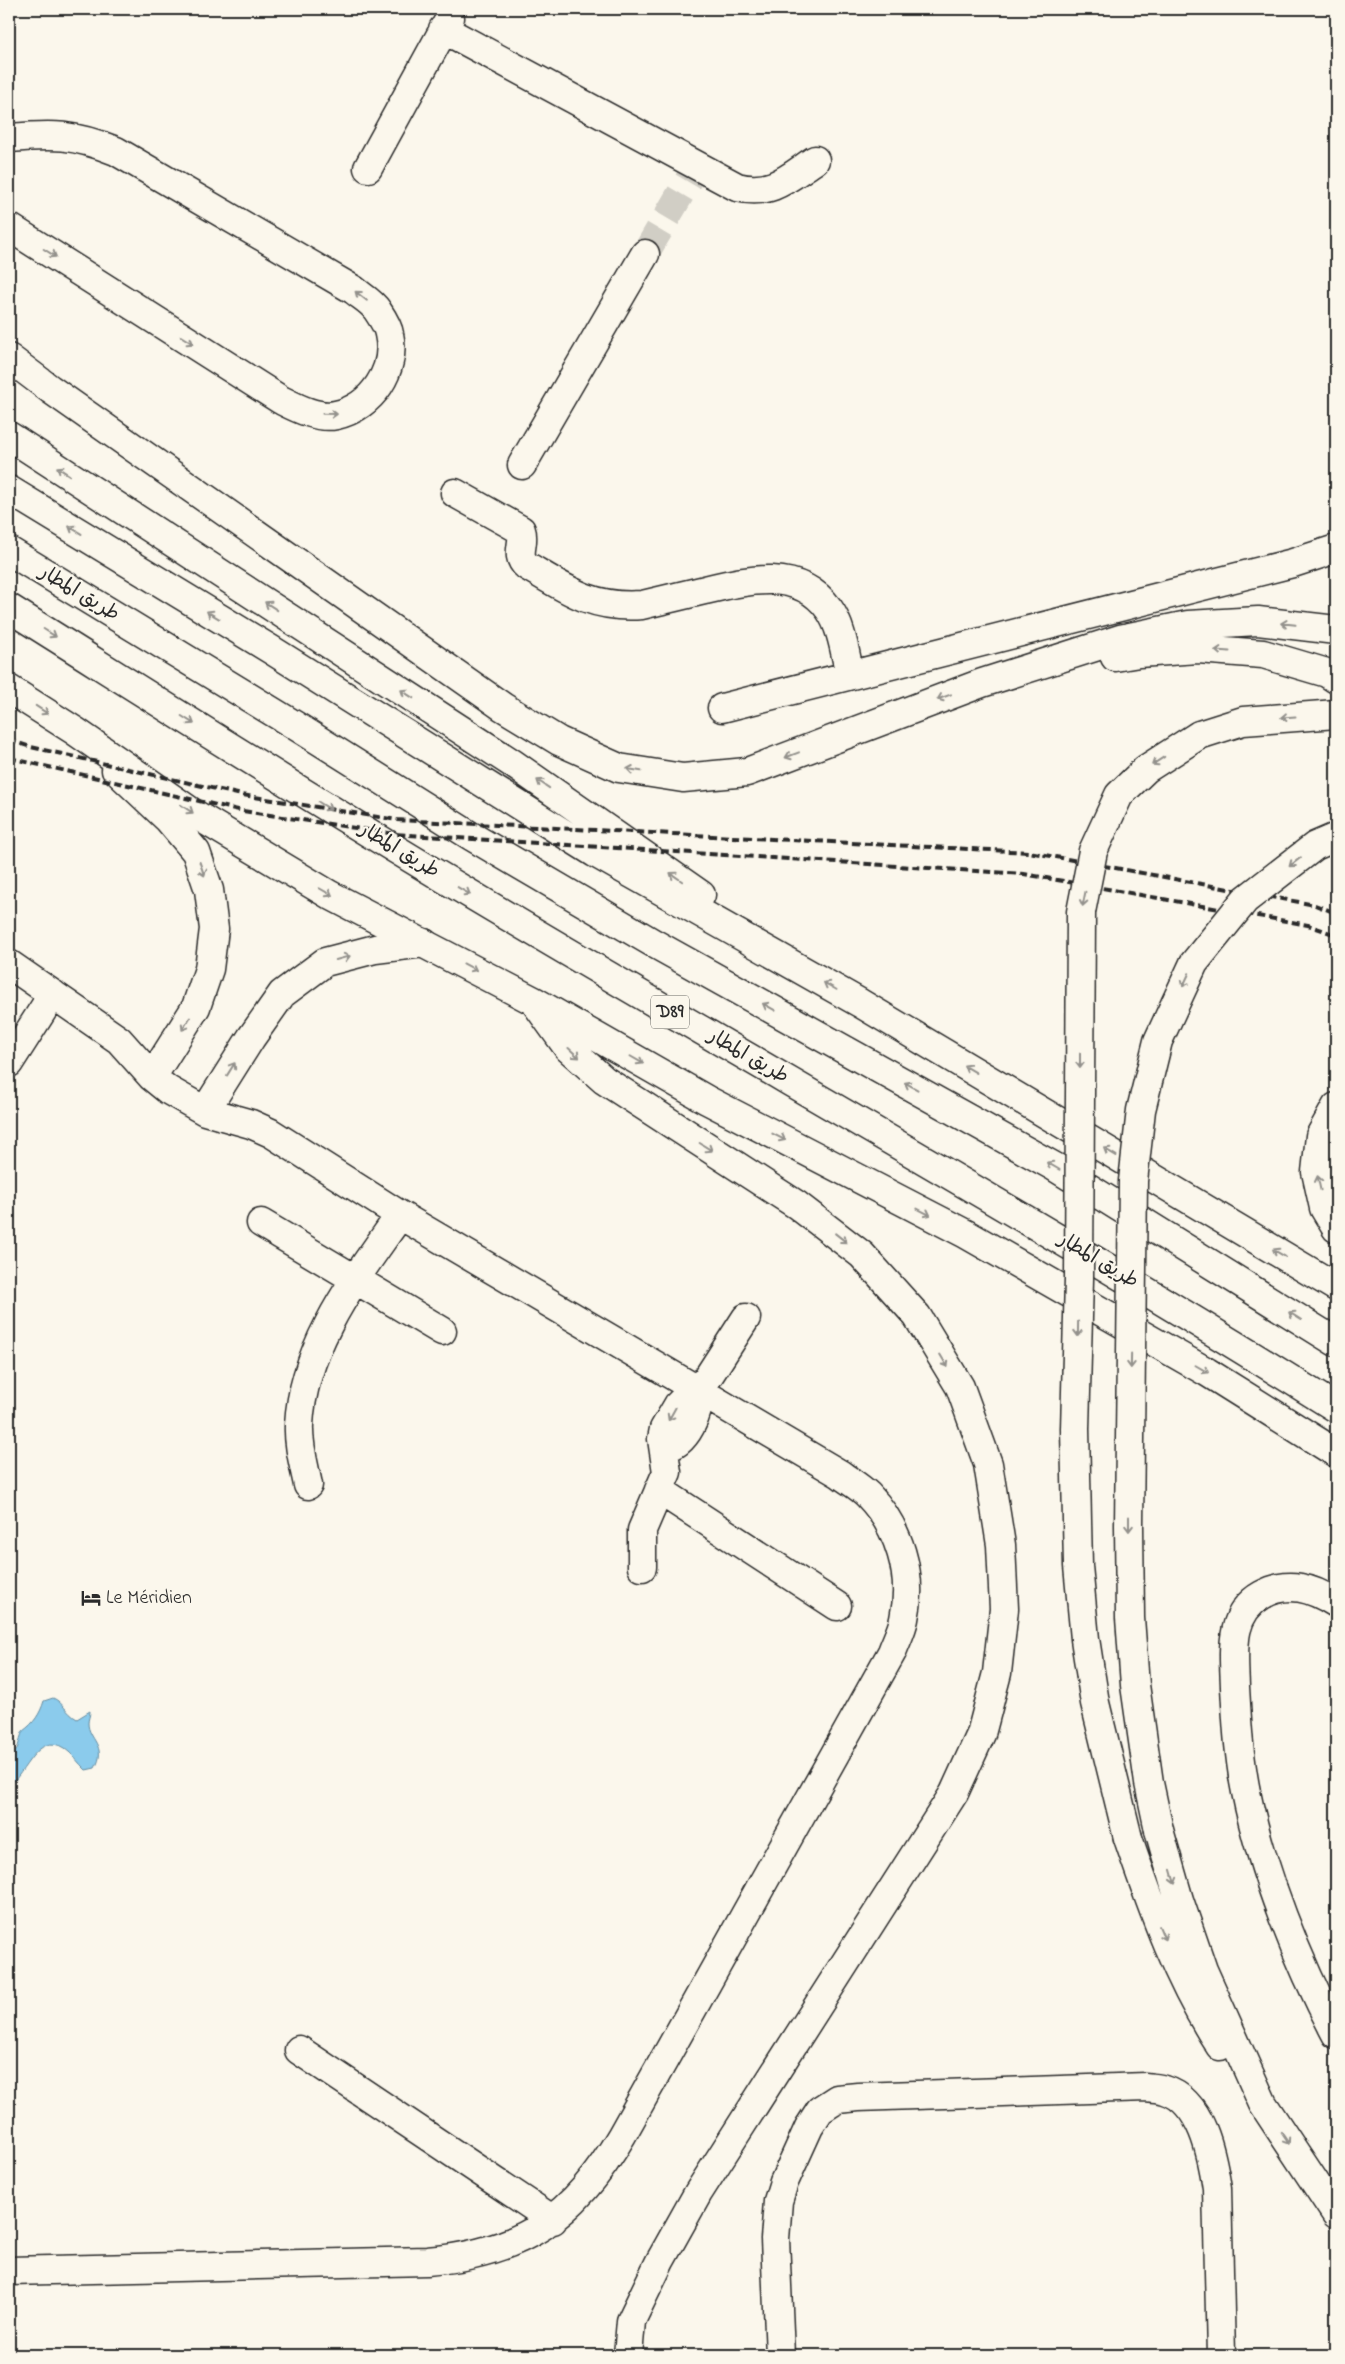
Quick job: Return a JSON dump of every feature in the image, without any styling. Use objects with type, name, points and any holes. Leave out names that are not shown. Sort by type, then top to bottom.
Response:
[{"type":"main road","points":[[368,168],[447,23],[737,187],[751,191],[778,185],[814,160]]},
{"type":"main road","points":[[9,138],[58,134],[87,140],[116,151],[354,290],[376,308],[389,333],[390,361],[381,384],[361,404],[335,415],[306,412],[281,400],[9,227]]},
{"type":"main road","points":[[522,465],[645,254]]},
{"type":"main road","points":[[9,358],[50,389],[503,707],[559,741],[619,768],[683,778],[747,772],[982,683],[1120,639],[1188,625],[1258,621],[1336,630]]},
{"type":"main road","points":[[9,370],[50,389]]},
{"type":"main road","points":[[9,436],[512,763],[723,910],[784,959]]},
{"type":"main road","points":[[9,490],[270,649],[595,852],[784,959],[1336,1287]]},
{"type":"main road","points":[[455,493],[521,530],[523,536],[520,555],[522,561],[527,566],[578,596],[594,602],[625,606],[642,605],[757,579],[786,581],[803,587],[818,596],[830,610],[837,625],[850,675]]},
{"type":"main road","points":[[722,708],[1294,563],[1336,548]]},
{"type":"main road","name":"طريق المطار","points":[[9,551],[296,726],[471,836],[655,944],[1055,1167],[1336,1342]]},
{"type":"main road","name":"طريق المطار","points":[[9,608],[341,816],[516,922],[1000,1202],[1214,1331],[1336,1408]]},
{"type":"main road","points":[[982,683],[1139,653],[1198,649],[1263,654],[1327,673],[1336,679]]},
{"type":"main road","points":[[9,689],[75,731],[193,813],[330,895],[534,1001],[707,1100],[966,1234],[1207,1372],[1336,1453]]},
{"type":"main road","points":[[1336,714],[1243,721],[1199,734],[1146,769],[1119,795],[1092,851],[1081,912],[1079,1279],[1075,1429],[1078,1566],[1095,1703],[1128,1838],[1152,1910],[1182,1980],[1219,2044],[1263,2104],[1336,2214]]},
{"type":"main road","points":[[75,731],[168,819],[196,852],[209,890],[214,929],[209,969],[196,1007],[152,1077]]},
{"type":"main road","points":[[1263,2104],[1203,1970],[1179,1900],[1159,1830],[1149,1783],[1135,1686],[1130,1618],[1129,1525],[1133,1181],[1141,1110],[1158,1042],[1194,963],[1245,900],[1315,846],[1336,837]]},
{"type":"main road","points":[[205,1110],[250,1038],[282,994],[325,962],[375,949],[424,943]]},
{"type":"main road","points":[[9,964],[119,1040],[152,1077],[186,1102],[271,1133],[400,1215],[840,1474],[867,1494],[889,1521],[902,1552],[908,1586],[904,1620],[892,1652],[607,2162],[588,2187],[553,2220],[515,2241],[487,2252],[458,2258],[428,2261],[9,2271]]},
{"type":"main road","points":[[9,1062],[53,994]]},
{"type":"main road","points":[[534,1001],[568,1048],[604,1080],[797,1205],[862,1255],[917,1316],[960,1387],[985,1455],[1001,1545],[1004,1609],[997,1673],[981,1734],[954,1793],[698,2193],[660,2261],[631,2321],[608,2355]]},
{"type":"main road","points":[[1336,1107],[1320,1136],[1316,1172],[1324,1208],[1336,1228]]},
{"type":"main road","points":[[308,1485],[301,1456],[299,1426],[302,1397],[309,1368],[320,1341],[356,1279],[400,1215]]},
{"type":"main road","points":[[261,1223],[442,1331]]},
{"type":"main road","points":[[642,1567],[642,1530],[667,1472],[662,1434],[674,1411],[684,1399],[699,1391],[746,1318]]},
{"type":"main road","points":[[659,1490],[837,1606]]},
{"type":"main road","points":[[1336,1603],[1321,1593],[1298,1586],[1274,1588],[1252,1600],[1238,1620],[1234,1644],[1238,1737],[1246,1792],[1260,1850],[1296,1948],[1316,1996],[1336,2034]]},
{"type":"main road","points":[[299,2050],[553,2220]]},
{"type":"main road","points":[[780,2355],[774,2239],[778,2201],[784,2182],[809,2127],[820,2110],[837,2099],[858,2097],[1146,2086],[1166,2090],[1183,2100],[1195,2116],[1206,2139],[1213,2163],[1217,2188],[1221,2355]]},
{"type":"main road","points":[[628,2355],[631,2321]]},
{"type":"water","points":[[53,1698],[77,1719],[90,1711],[89,1729],[99,1754],[95,1768],[86,1770],[64,1748],[55,1744],[47,1745],[39,1749],[9,1786],[9,1756],[17,1749],[23,1731],[36,1718],[44,1701]]},
{"type":"tunnel","points":[[645,254],[697,166]]},
{"type":"railway","points":[[9,740],[31,747],[242,795],[397,820],[1029,852],[1315,905],[1336,913]]},
{"type":"railway","points":[[9,758],[243,811],[395,834],[1024,874],[1308,925],[1336,935]]},
{"type":"place","name":"Le Méridien","points":[[91,1598]]}]
